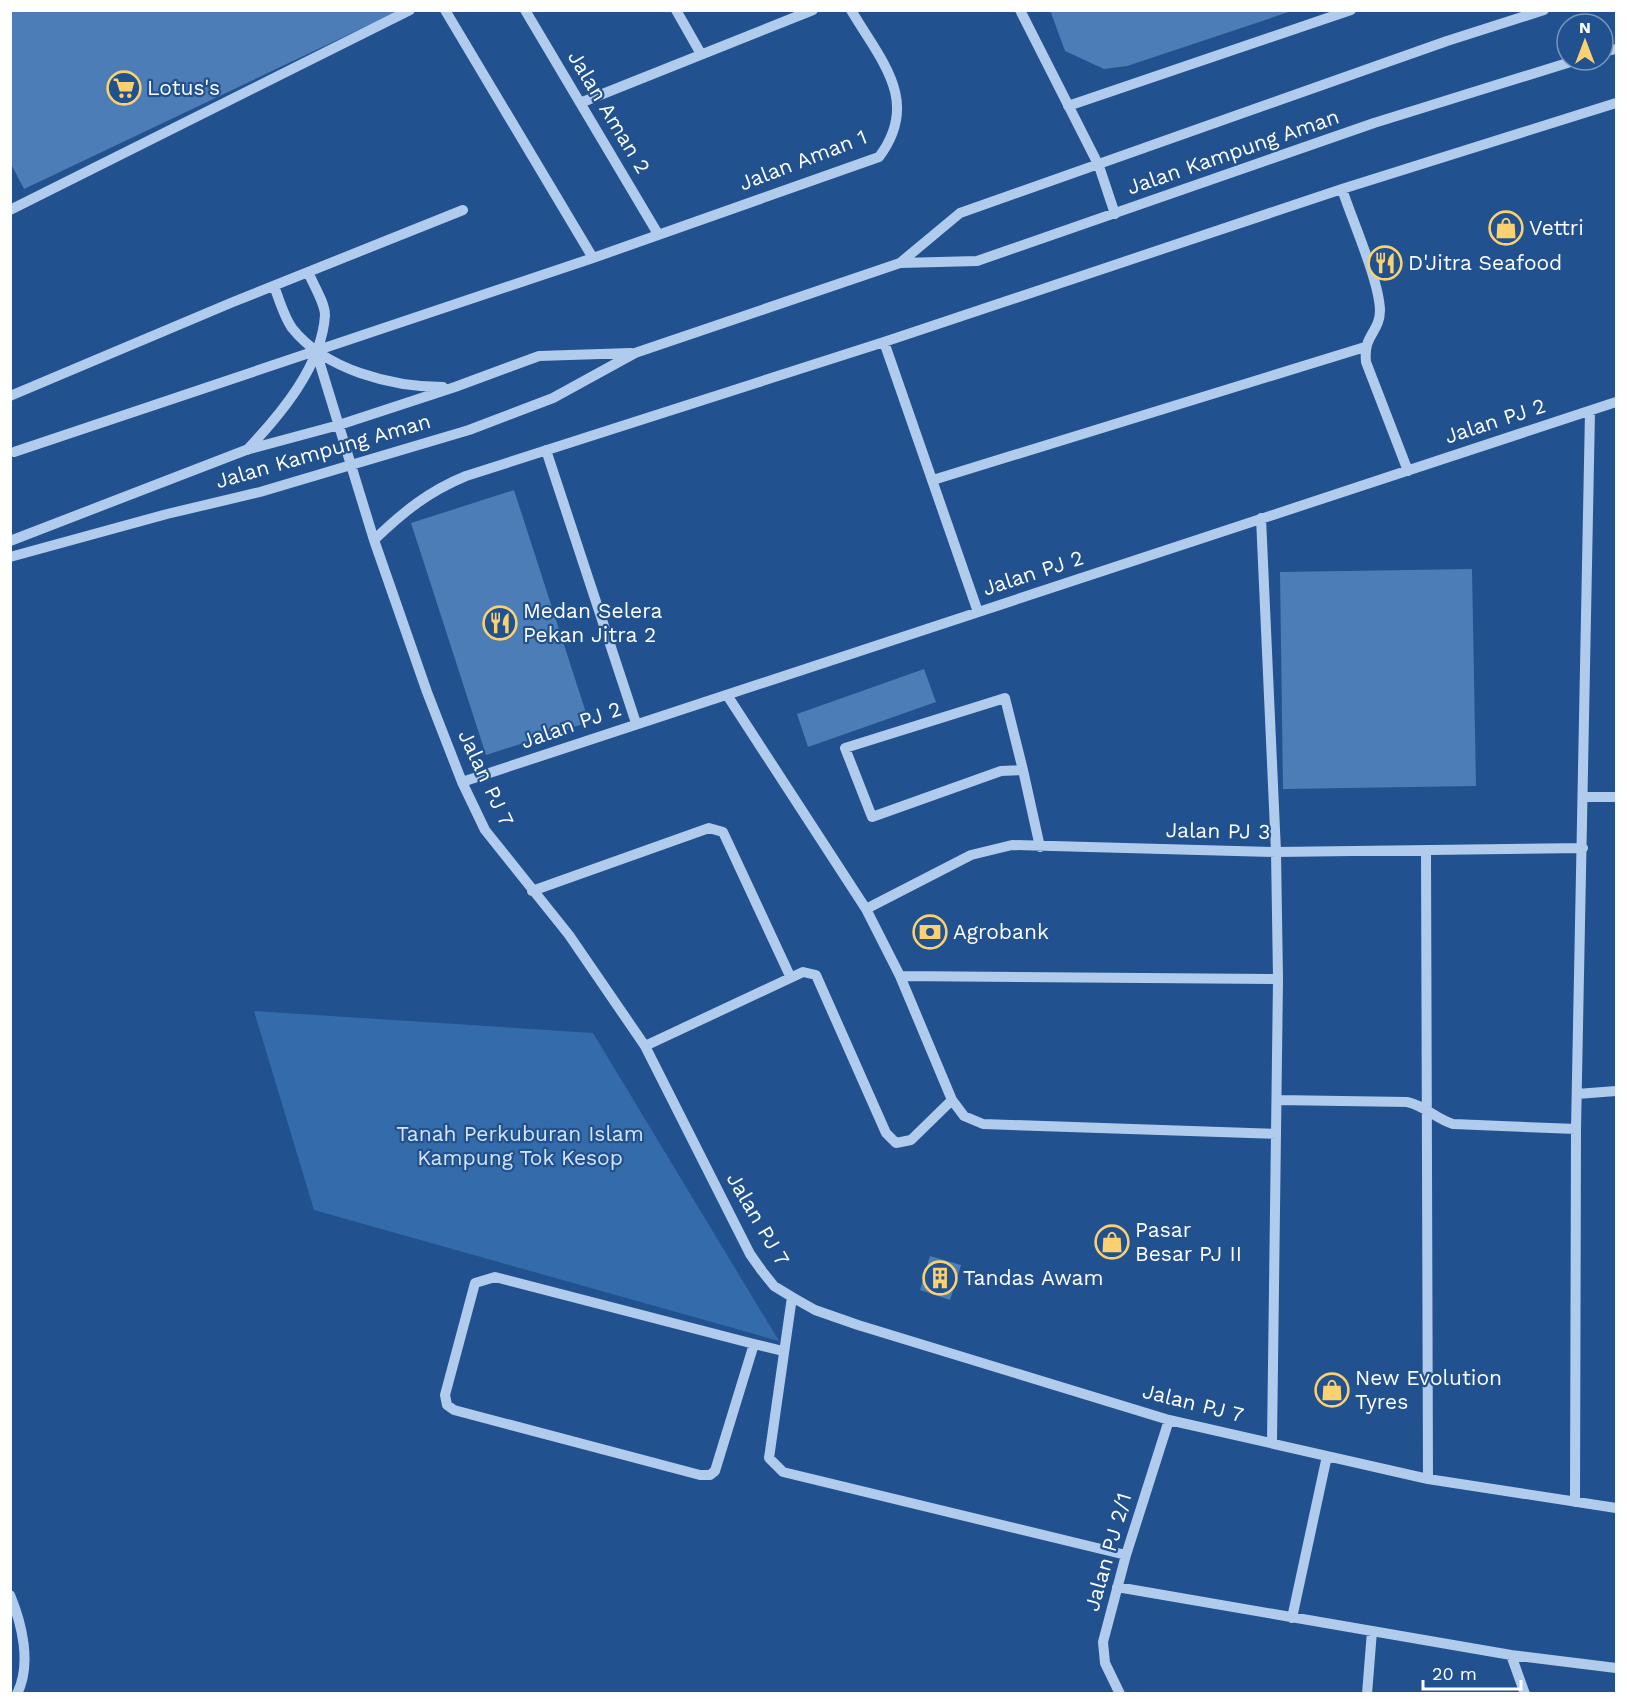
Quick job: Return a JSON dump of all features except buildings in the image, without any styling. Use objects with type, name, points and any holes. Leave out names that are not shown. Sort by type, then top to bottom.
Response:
[{"type":"street","points":[[10,210],[410,10]]},
{"type":"street","points":[[445,10],[593,258]]},
{"type":"street","name":"Jalan Aman 2","points":[[525,10],[658,234]]},
{"type":"street","points":[[676,10],[701,54]]},
{"type":"street","points":[[580,103],[813,10]]},
{"type":"street","name":"Jalan Aman 1","points":[[14,452],[593,258],[879,157],[890,141],[897,123],[898,103],[894,84],[851,10]]},
{"type":"street","points":[[1020,10],[1099,166],[1115,214]]},
{"type":"street","points":[[1068,106],[1351,10]]},
{"type":"street","name":"Jalan Kampung Aman","points":[[900,263],[960,213],[1099,166],[1447,41],[1544,10]]},
{"type":"street","name":"Jalan Kampung Aman","points":[[10,557],[352,466],[469,430],[553,398],[635,353],[900,263],[977,261],[1374,123],[1555,67]]},
{"type":"street","points":[[374,540],[409,507],[446,484],[884,342],[1342,189],[1617,103]]},
{"type":"street","points":[[1342,189],[1379,298],[1379,324],[1365,346],[1366,362],[1408,471]]},
{"type":"street","points":[[10,396],[463,210]]},
{"type":"street","points":[[246,450],[288,401],[316,351],[325,314],[308,272]]},
{"type":"street","points":[[274,286],[291,327],[316,351],[360,372],[383,379],[407,385],[455,387]]},
{"type":"street","points":[[884,342],[978,612]]},
{"type":"street","points":[[933,480],[1365,346]]},
{"type":"street","name":"Jalan PJ 7","points":[[316,351],[374,540],[427,692],[462,782],[485,830],[569,935],[645,1046],[750,1254],[774,1286],[816,1310],[858,1325],[1169,1420],[1428,1479],[1617,1508]]},
{"type":"street","name":"Jalan Kampung Aman","points":[[10,541],[246,450],[339,425],[455,387],[539,356],[635,353]]},
{"type":"street","name":"Jalan PJ 2","points":[[462,782],[1617,402]]},
{"type":"street","points":[[1575,1502],[1575,1129],[1584,797],[1590,411]]},
{"type":"street","points":[[546,450],[636,723]]},
{"type":"street","points":[[1261,518],[1276,852],[1278,979],[1272,1442]]},
{"type":"street","points":[[727,695],[866,909],[900,976],[952,1100],[964,1116],[983,1124],[1276,1134]]},
{"type":"street","points":[[1023,770],[1001,771],[872,817],[845,748],[1005,698],[1023,770],[1040,847]]},
{"type":"street","points":[[1584,797],[1617,797]]},
{"type":"street","points":[[532,891],[709,828],[723,832],[790,976]]},
{"type":"street","name":"Jalan PJ 3","points":[[866,909],[971,855],[1012,845],[1276,852],[1582,848]]},
{"type":"street","points":[[1426,850],[1428,1479]]},
{"type":"street","points":[[645,1046],[790,976],[803,972],[816,975],[886,1133],[896,1143],[911,1140],[952,1100]]},
{"type":"street","points":[[900,976],[1278,979]]},
{"type":"street","points":[[1577,1094],[1617,1091]]},
{"type":"street","points":[[1277,1100],[1407,1102],[1418,1104],[1442,1121],[1453,1124],[1575,1129]]},
{"type":"street","points":[[754,1344],[715,1471],[710,1475],[689,1472],[454,1410],[447,1405],[446,1395],[475,1283],[486,1279],[495,1278],[783,1351]]},
{"type":"street","points":[[792,1297],[769,1458],[783,1472],[1126,1555]]},
{"type":"street","name":"Jalan PJ 2/1","points":[[1120,1694],[1105,1664],[1103,1642],[1126,1555],[1169,1420]]},
{"type":"street","points":[[1292,1618],[1327,1456]]},
{"type":"street","points":[[1117,1587],[1511,1655],[1617,1668]]},
{"type":"street","points":[[10,1595],[22,1635],[25,1660],[17,1694]]},
{"type":"street","points":[[1367,1694],[1372,1631]]},
{"type":"street","points":[[1511,1655],[1525,1694]]},
{"type":"green space","name":"Tanah Perkuburan Islam Kampung Tok Kesop","points":[[254,1011],[593,1033],[779,1341],[314,1210]]},
{"type":"place","name":"Lotus's","points":[[124,88]]},
{"type":"place","name":"Vettri","points":[[1506,228]]},
{"type":"place","name":"D'Jitra Seafood","points":[[1385,263]]},
{"type":"place","name":"Medan Selera Pekan Jitra 2","points":[[500,623]]},
{"type":"place","name":"Agrobank","points":[[930,932]]},
{"type":"place","name":"Pasar Besar PJ II","points":[[1112,1242]]},
{"type":"place","name":"Tandas Awam","points":[[940,1278]]},
{"type":"place","name":"New Evolution Tyres","points":[[1332,1390]]}]
